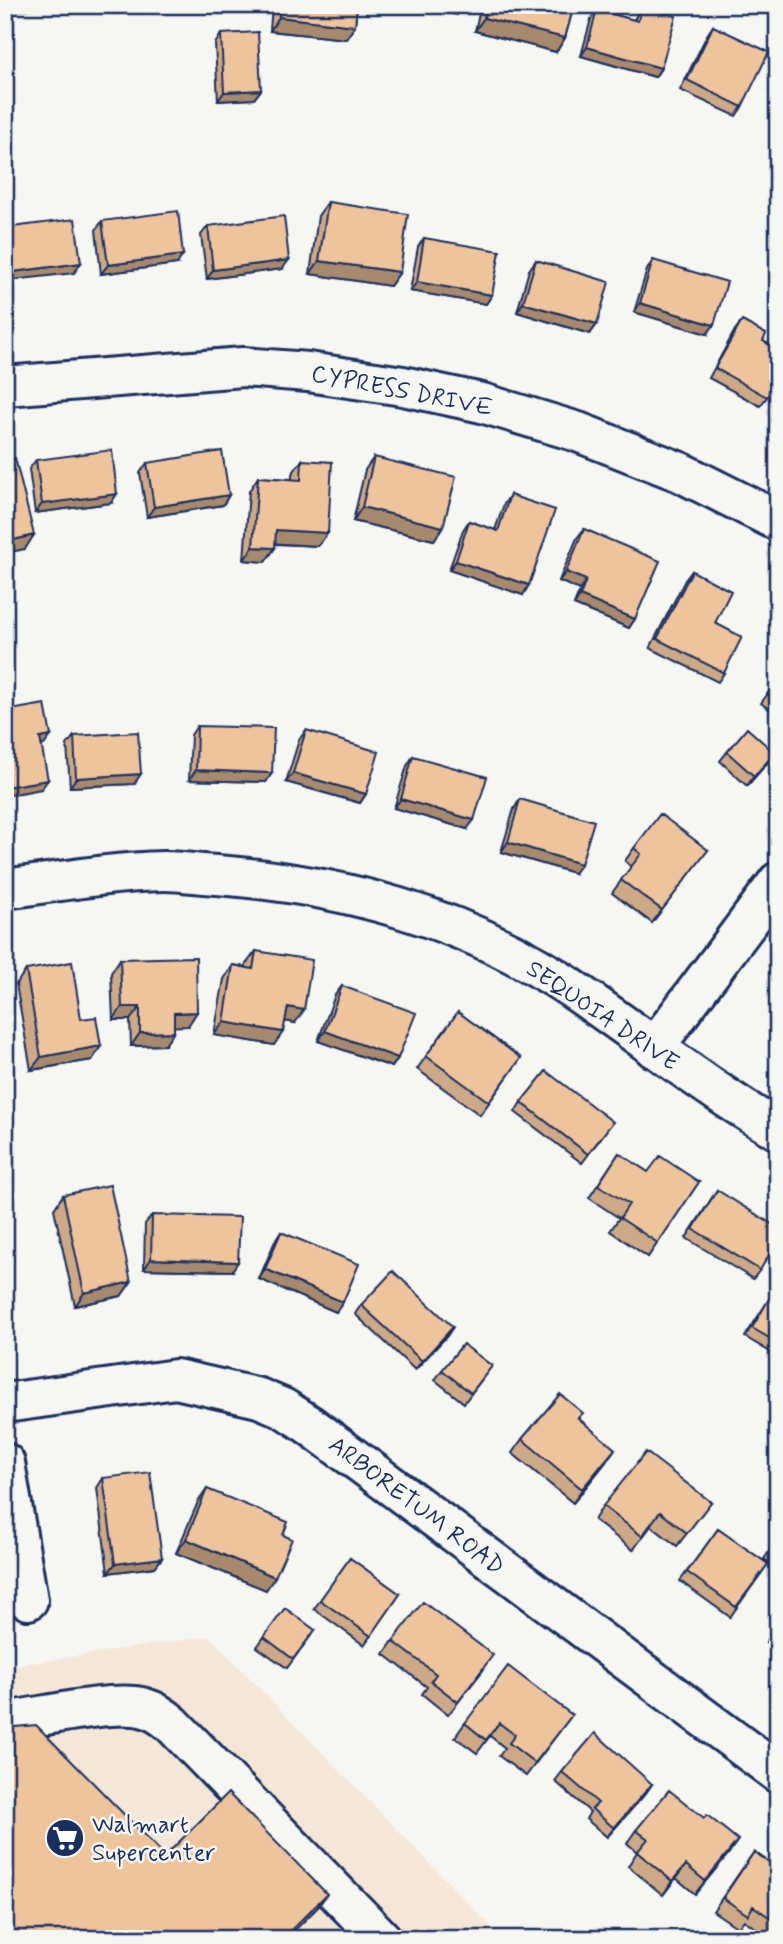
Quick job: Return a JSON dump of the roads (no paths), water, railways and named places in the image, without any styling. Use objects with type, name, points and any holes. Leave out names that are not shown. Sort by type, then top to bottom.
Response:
[{"type":"street","name":"CYPRESS DRIVE","points":[[5,386],[243,367],[308,372],[403,386],[482,403],[578,432],[680,472],[778,521]]},
{"type":"street","name":"SEQUOIA DRIVE","points":[[5,890],[164,871],[257,878],[372,900],[425,917],[519,958],[566,985],[736,1106],[778,1130]]},
{"type":"street","points":[[654,1048],[778,881]]},
{"type":"street","name":"ARBORETUM ROAD","points":[[5,1403],[176,1379],[239,1391],[283,1408],[778,1773]]},
{"type":"street","points":[[5,1463],[28,1600]]},
{"type":"street","points":[[5,1721],[123,1705],[144,1707],[159,1713],[382,1939]]},
{"type":"place","name":"Walmart Supercenter","points":[[65,1838]]}]
